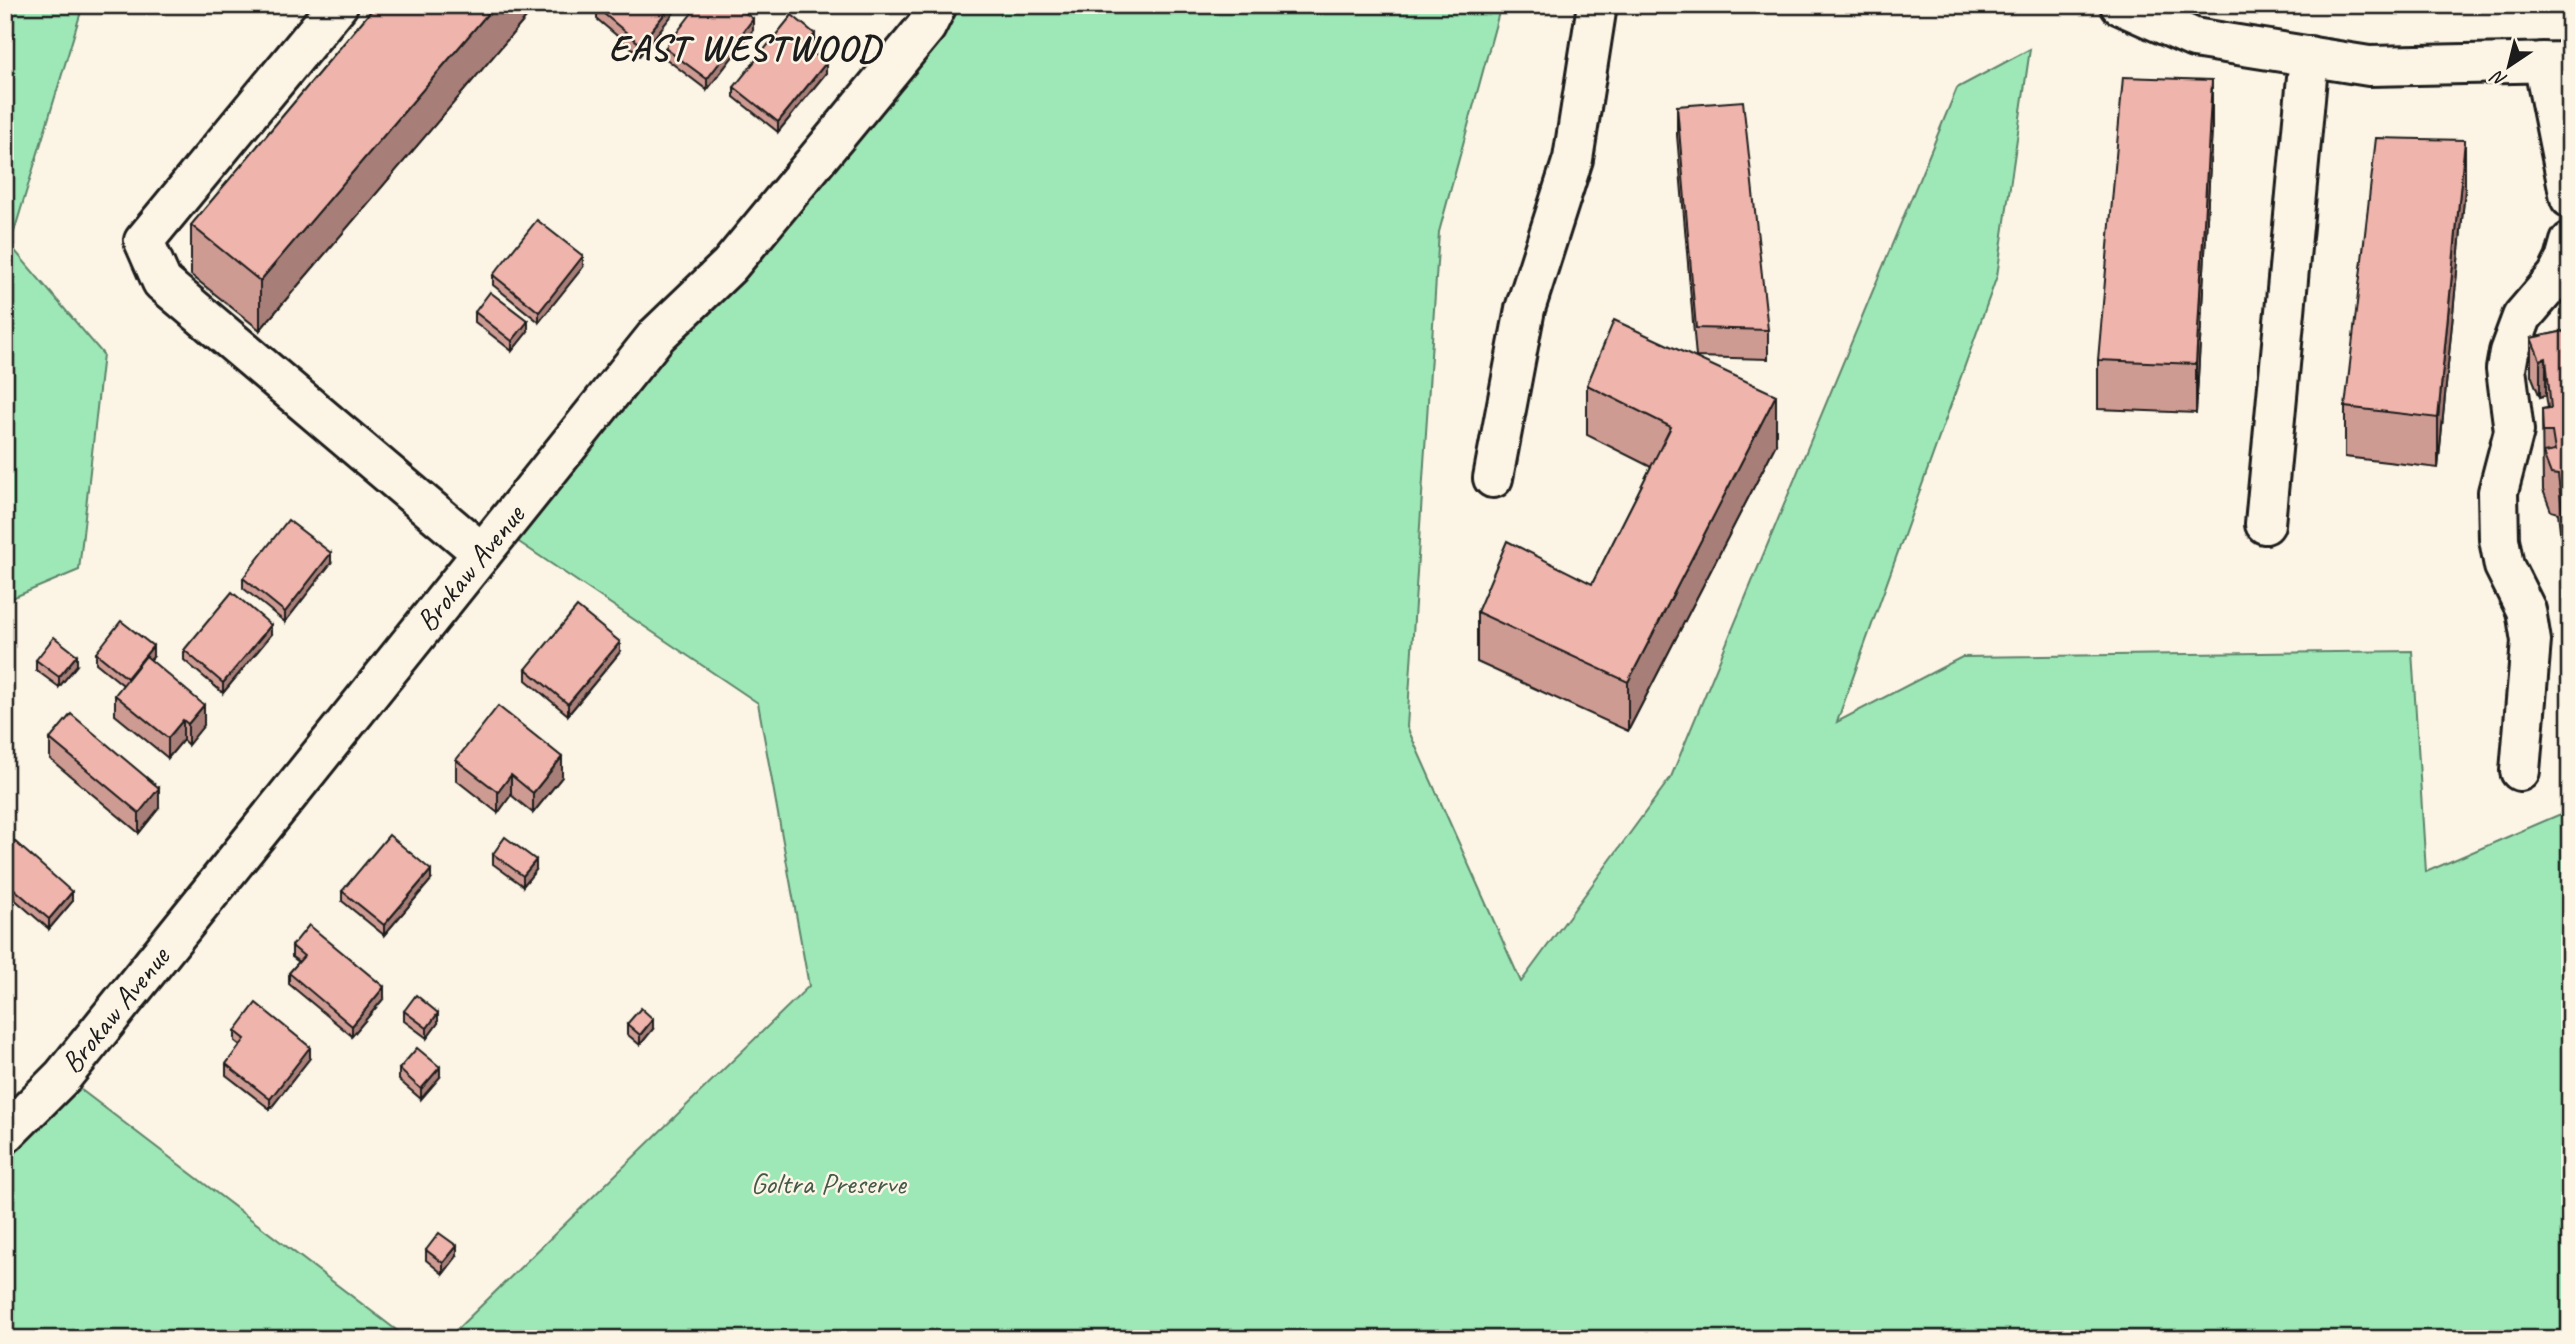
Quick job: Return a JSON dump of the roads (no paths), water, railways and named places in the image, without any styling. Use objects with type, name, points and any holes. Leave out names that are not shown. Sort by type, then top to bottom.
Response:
[{"type":"street","points":[[338,5],[144,241],[162,282],[482,553]]},
{"type":"street","name":"Brokaw Avenue","points":[[5,1134],[63,1076],[657,335],[729,267],[926,27],[937,5]]},
{"type":"street","points":[[1493,478],[1525,309],[1573,159],[1597,5]]},
{"type":"street","points":[[2120,5],[2194,38],[2370,66],[2556,61],[2570,198]]},
{"type":"street","points":[[2265,524],[2309,56]]},
{"type":"street","points":[[2520,771],[2531,641],[2526,610],[2504,566],[2499,539],[2498,492],[2514,431],[2506,369],[2509,352],[2522,317],[2557,276],[2570,242]]},
{"type":"district","name":"EAST WESTWOOD","points":[[745,47]]},
{"type":"park label","name":"Goltra Preserve","points":[[828,1183]]}]
